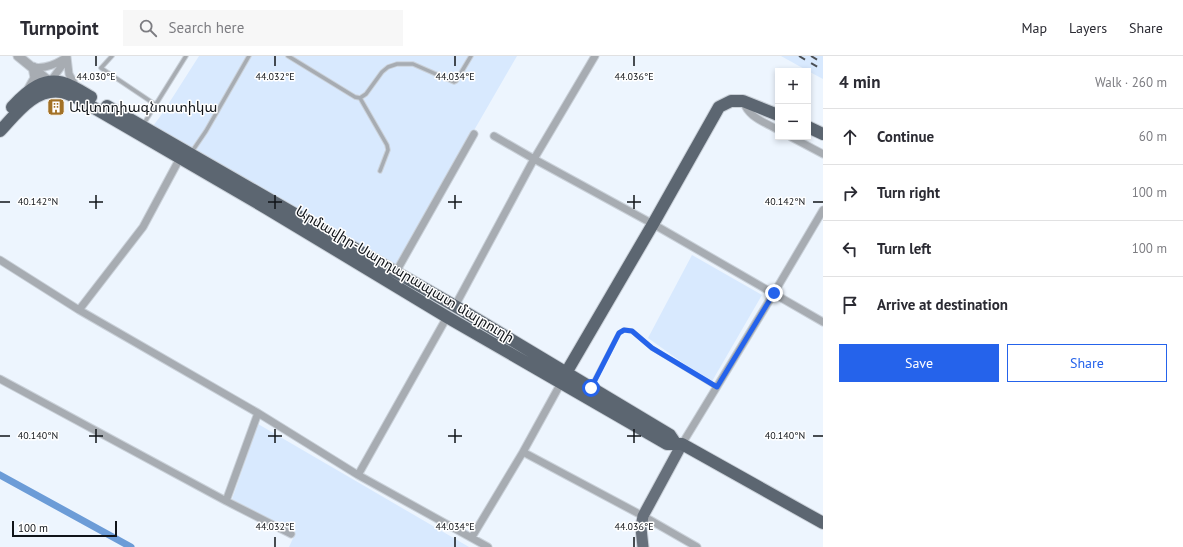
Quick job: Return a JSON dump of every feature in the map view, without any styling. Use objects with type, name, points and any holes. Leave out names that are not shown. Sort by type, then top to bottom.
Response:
[{"type":"highway","name":"Արմավիր-Սարդարապատ մայրուղի","points":[[0,131],[31,100],[51,87],[64,83],[143,126],[186,156]]},
{"type":"highway","points":[[0,120],[26,93],[35,87],[51,87]]},
{"type":"highway","name":"Արմավիր-Սարդարապատ մայրուղի","points":[[51,87],[77,98],[186,156],[268,205],[447,317],[564,378],[591,388],[670,435],[679,444],[823,523]]},
{"type":"highway","points":[[564,378],[719,107],[731,101],[743,101],[775,114]]},
{"type":"highway","points":[[811,128],[823,134]]},
{"type":"highway","name":"Արմավիր-Սարդարապատ մայրուղի","points":[[268,205],[396,272],[454,306],[668,444],[679,444]]},
{"type":"main road","points":[[643,547],[641,528],[643,516],[679,444]]},
{"type":"street","points":[[18,56],[33,68],[51,87],[68,57]]},
{"type":"street","points":[[454,306],[534,159],[595,56]]},
{"type":"street","points":[[33,68],[43,68],[56,64],[68,57]]},
{"type":"street","points":[[68,57],[69,74],[77,89]]},
{"type":"street","points":[[26,93],[35,78],[33,68]]},
{"type":"street","points":[[743,101],[750,114],[775,128]]},
{"type":"street","points":[[396,272],[474,134]]},
{"type":"street","points":[[494,136],[653,224],[823,322]]},
{"type":"street","points":[[797,140],[823,154]]},
{"type":"street","points":[[79,310],[143,227],[186,156]]},
{"type":"street","points":[[679,444],[717,387],[823,210]]},
{"type":"street","points":[[0,260],[79,310],[258,413],[358,475],[488,547]]},
{"type":"street","points":[[358,475],[447,317]]},
{"type":"street","points":[[472,537],[523,452],[564,378]]},
{"type":"street","points":[[0,379],[226,501],[291,534]]},
{"type":"street","points":[[226,501],[258,413]]},
{"type":"street","points":[[523,452],[643,516],[697,547]]},
{"type":"lane","points":[[112,56],[101,68],[156,105]]},
{"type":"lane","points":[[143,126],[186,56]]},
{"type":"lane","points":[[186,156],[206,131],[250,56]]},
{"type":"lane","points":[[288,56],[354,97],[360,98],[366,94],[382,72],[388,67],[397,64],[413,64],[454,82],[471,56]]},
{"type":"lane","points":[[360,98],[387,145],[388,150],[380,172]]},
{"type":"lane","points":[[591,388],[619,333],[624,330],[632,331],[652,348],[717,387]]},
{"type":"shaded area","points":[[199,56],[517,56],[394,269],[153,126]]},
{"type":"shaded area","points":[[781,56],[823,56],[823,79],[811,73],[811,68],[803,68]]},
{"type":"shaded area","points":[[692,255],[762,295],[711,383],[648,338]]},
{"type":"shaded area","points":[[258,424],[469,547],[289,547],[295,534],[232,499]]},
{"type":"waterway","points":[[0,475],[131,547]]},
{"type":"railway","points":[[799,56],[823,70]]},
{"type":"railway","points":[[811,56],[823,63]]},
{"type":"place","name":"Ավտոդիագնոստիկա","points":[[56,107]]},
{"type":"route","points":[[591,388],[619,333],[624,330],[632,331],[652,348],[717,387],[774,293]]}]
